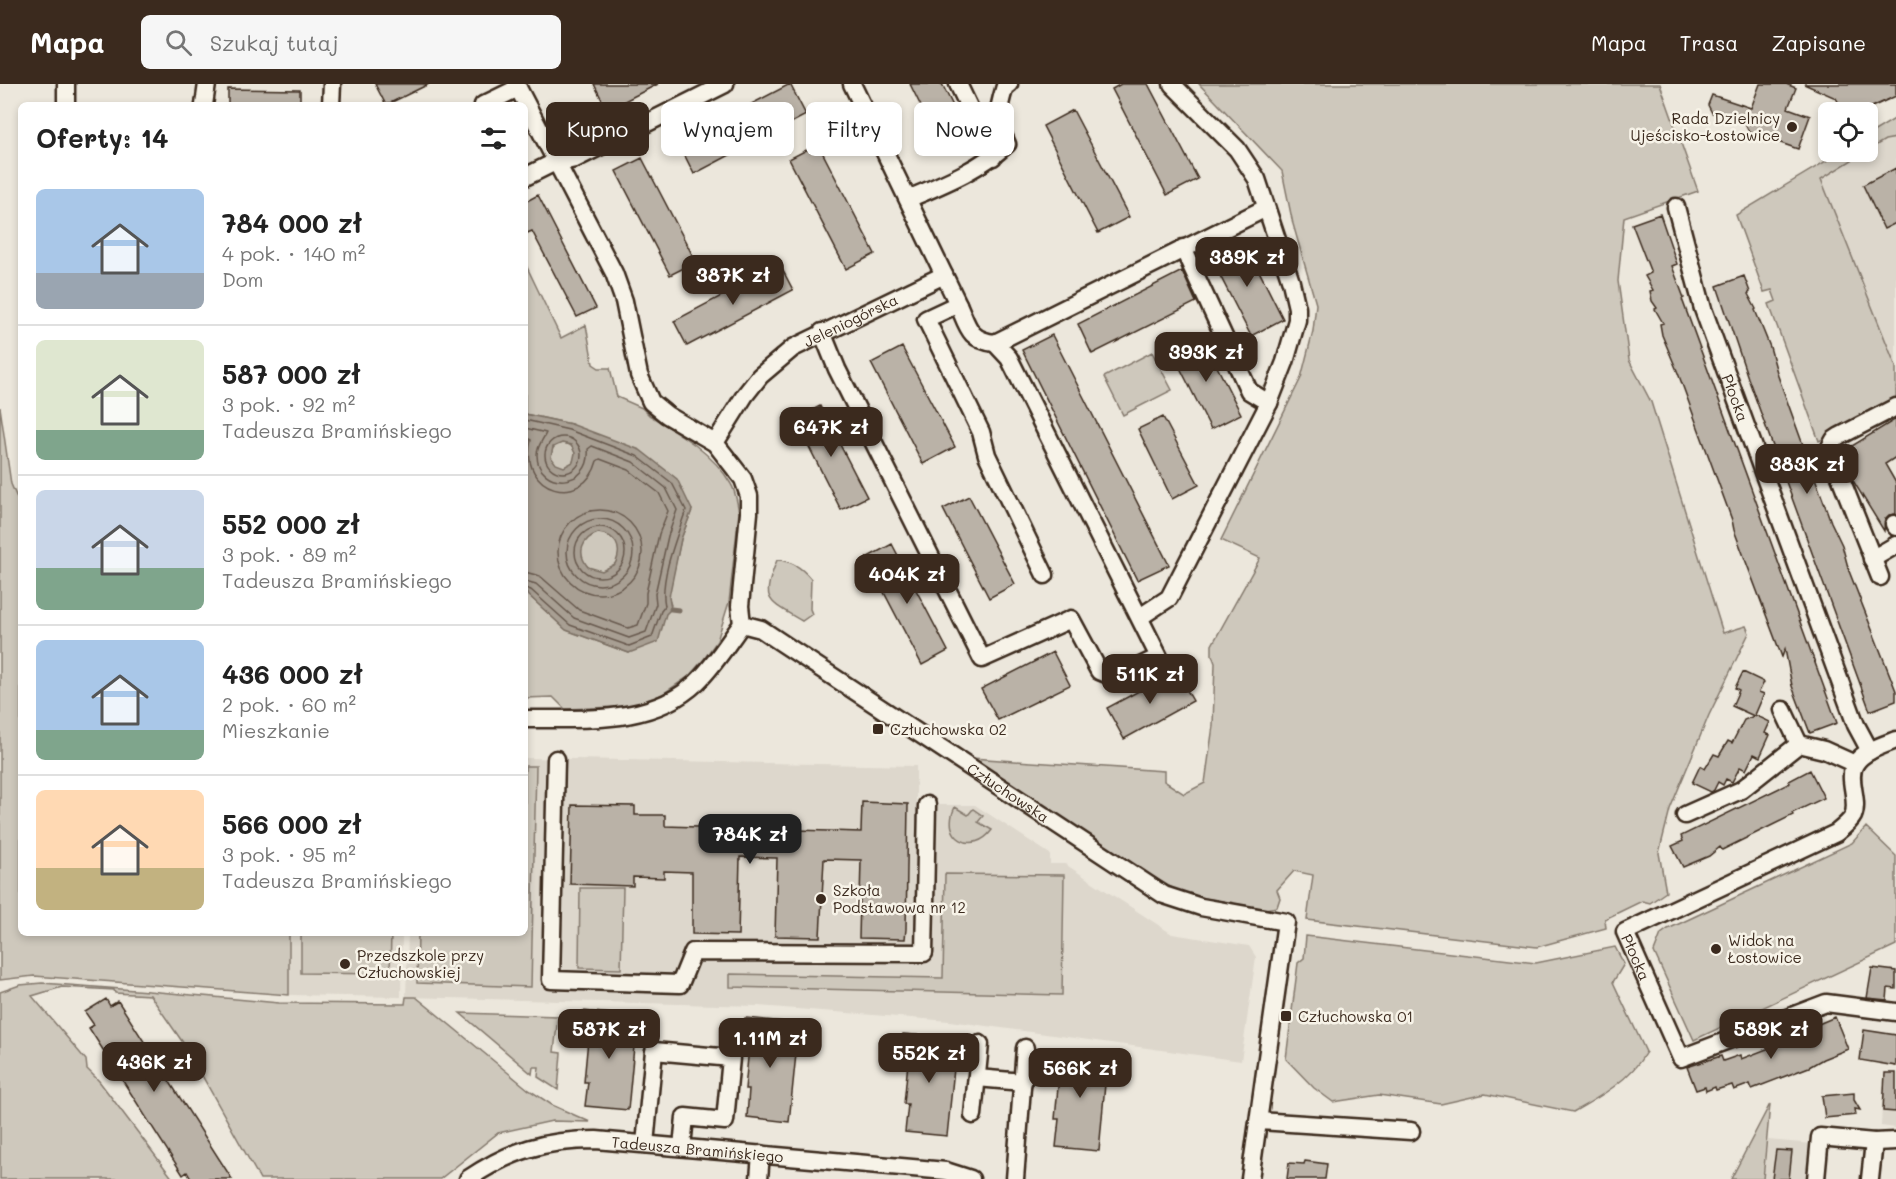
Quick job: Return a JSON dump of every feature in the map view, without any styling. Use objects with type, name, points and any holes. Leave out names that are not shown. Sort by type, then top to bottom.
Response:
[{"type":"street","points":[[66,84],[66,102]]},
{"type":"street","points":[[204,102],[207,84]]},
{"type":"street","points":[[332,84],[332,102]]},
{"type":"street","points":[[528,176],[549,165],[575,159],[725,84]]},
{"type":"street","points":[[852,84],[972,335],[984,342],[995,343],[1266,208]]},
{"type":"street","points":[[958,84],[993,157]]},
{"type":"street","points":[[908,199],[952,180],[993,157],[1007,144],[998,124],[999,106],[1005,86],[1009,84]]},
{"type":"street","points":[[1140,617],[1169,598],[1269,403],[1285,362],[1297,320],[1297,308],[1291,282],[1257,179],[1237,149],[1172,84]]},
{"type":"street","points":[[488,102],[517,86],[526,102]]},
{"type":"street","points":[[528,107],[614,273],[624,301],[639,375],[651,402],[667,415],[715,443],[743,479],[749,496],[740,606],[742,624],[698,682],[679,697],[660,707],[624,716],[528,719]]},
{"type":"street","name":"Płocka","points":[[1676,207],[1703,309],[1856,725],[1870,750]]},
{"type":"street","points":[[1183,248],[1249,391],[1269,403]]},
{"type":"street","name":"Jeleniogórska","points":[[715,443],[745,395],[760,376],[793,348],[944,275]]},
{"type":"street","points":[[958,304],[926,319],[981,432],[987,454],[1045,575]]},
{"type":"street","points":[[822,332],[837,369],[982,659],[1071,619],[1099,671],[1116,678],[1159,657],[1009,358],[995,343]]},
{"type":"street","points":[[1880,577],[1829,449],[1834,440],[1840,436],[1896,407]]},
{"type":"street","points":[[1872,559],[1896,544]]},
{"type":"street","name":"Człuchowska","points":[[742,624],[761,629],[1164,895],[1201,907],[1286,922],[1250,1179]]},
{"type":"street","points":[[1783,710],[1799,744]]},
{"type":"street","points":[[1799,744],[1824,750],[1855,764],[1870,750],[1896,740]]},
{"type":"street","points":[[1685,815],[1741,790],[1799,744]]},
{"type":"street","points":[[556,759],[551,980],[680,984],[693,952],[924,953],[927,805]]},
{"type":"street","name":"Płocka","points":[[1855,764],[1852,779],[1855,799],[1853,816],[1836,833],[1625,932],[1681,1058],[1826,1003],[1896,1012]]},
{"type":"street","points":[[973,1115],[980,1044]]},
{"type":"street","points":[[1015,1179],[1025,1048]]},
{"type":"street","points":[[645,1144],[654,1051],[731,1058],[724,1121],[685,1117],[682,1147]]},
{"type":"street","points":[[977,1078],[1023,1082]]},
{"type":"street","points":[[1259,1121],[1411,1131]]},
{"type":"street","points":[[1816,1179],[1820,1137],[1874,1142],[1896,1141]]},
{"type":"street","name":"Tadeusza Bramińskiego","points":[[468,1179],[489,1165],[533,1147],[558,1141],[596,1140],[946,1171],[971,1179]]},
{"type":"street","points":[[1870,1179],[1874,1142]]},
{"type":"street","points":[[759,1179],[760,1154]]},
{"type":"shaded area","points":[[1199,84],[1660,84],[1698,191],[1624,217],[1618,281],[1629,360],[1651,402],[1723,633],[1746,626],[1749,633],[1709,715],[1670,809],[1659,853],[1666,892],[1650,903],[1642,901],[1605,919],[1606,928],[1537,947],[1307,920],[1313,875],[1294,871],[1277,890],[1280,898],[1277,907],[1265,909],[1193,896],[1174,889],[1134,866],[971,758],[1164,771],[1164,781],[1184,794],[1205,783],[1213,726],[1215,663],[1212,645],[1260,558],[1221,540],[1301,378],[1313,331],[1316,304],[1293,224],[1282,171]]},
{"type":"shaded area","points":[[1896,118],[1896,138],[1878,144],[1878,129]]},
{"type":"shaded area","points":[[1896,138],[1896,367],[1821,178],[1848,162],[1878,162],[1878,144]]},
{"type":"shaded area","points":[[1824,162],[1849,162],[1821,179],[1896,367],[1896,402],[1819,441],[1769,304],[1776,301],[1772,290],[1764,292],[1736,215]]},
{"type":"shaded area","points":[[528,269],[561,338],[586,325],[593,364],[599,368],[610,368],[617,397],[642,408],[705,453],[724,473],[733,487],[736,498],[739,512],[729,602],[717,641],[689,676],[661,695],[635,704],[565,709],[553,697],[528,698],[528,595],[567,630],[629,653],[671,605],[668,597],[681,539],[692,510],[571,424],[528,415]]},
{"type":"shaded area","points":[[1152,352],[1172,390],[1123,415],[1104,377]]},
{"type":"shaded area","points":[[0,407],[11,484],[18,500],[18,936],[289,936],[289,995],[34,976],[0,980]]},
{"type":"shaded area","points":[[563,443],[572,446],[575,455],[572,464],[563,467],[554,464],[551,455],[554,446]]},
{"type":"shaded area","points":[[600,533],[607,534],[613,539],[618,545],[618,559],[613,565],[607,570],[600,571],[593,570],[587,565],[582,559],[581,552],[582,545],[587,539],[593,534]]},
{"type":"shaded area","points":[[777,560],[796,565],[811,579],[810,609],[812,614],[802,621],[770,598],[769,584]]},
{"type":"shaded area","name":"Szkoła Podstawowa nr 12","points":[[528,758],[916,766],[916,805],[975,805],[1050,854],[1050,864],[1065,864],[1172,934],[1249,946],[1256,957],[1241,1061],[950,1021],[758,1006],[406,997],[408,936],[528,936]]},
{"type":"shaded area","points":[[528,766],[536,766],[531,987],[417,983],[418,936],[528,936]]},
{"type":"shaded area","points":[[955,807],[968,815],[973,809],[983,816],[978,822],[992,830],[976,842],[961,840],[955,835],[952,827]]},
{"type":"shaded area","points":[[1866,827],[1896,856],[1896,945],[1694,1040],[1654,952],[1661,934],[1852,843]]},
{"type":"shaded area","points":[[945,874],[1064,875],[1062,995],[730,987],[730,974],[943,978]]},
{"type":"shaded area","points":[[580,888],[623,888],[621,969],[579,968]]},
{"type":"shaded area","name":"Przedszkole przy Człuchowskiej","points":[[289,936],[402,936],[401,997],[289,995]]},
{"type":"shaded area","points":[[301,936],[391,936],[390,974],[301,973]]},
{"type":"shaded area","points":[[1306,936],[1536,963],[1615,947],[1624,964],[1613,982],[1646,1052],[1640,1062],[1623,1079],[1604,1094],[1573,1112],[1485,1094],[1441,1104],[1379,1095],[1333,1102],[1314,1088],[1286,1059],[1298,963],[1304,958]]},
{"type":"shaded area","points":[[42,983],[279,1003],[405,1004],[406,997],[416,997],[529,1090],[552,1105],[590,1122],[552,1121],[498,1133],[440,1179],[260,1179],[186,1047],[150,995],[62,987],[32,996],[86,1060],[87,1069],[99,1081],[173,1179],[0,1179],[0,992],[20,985]]},
{"type":"shaded area","points":[[460,1013],[558,1016],[554,1052],[561,1053],[558,1090],[538,1077],[539,1067],[533,1067],[532,1074]]},
{"type":"shaded area","points":[[1883,1086],[1896,1087],[1896,1128],[1881,1126]]},
{"type":"shaded area","points":[[1770,1104],[1763,1179],[1731,1179]]},
{"type":"shaded area","points":[[1768,1140],[1813,1144],[1810,1179],[1763,1179]]},
{"type":"water","points":[[528,415],[571,424],[640,450],[677,479],[692,510],[681,539],[669,597],[671,609],[666,614],[658,642],[629,653],[566,630],[528,595]],"holes":[[[562,443],[571,445],[575,453],[573,462],[564,467],[556,464],[551,457],[553,447]],[[598,533],[604,534],[616,543],[618,553],[615,564],[602,571],[588,567],[583,557],[582,547],[592,536]]]},
{"type":"building","points":[[375,84],[429,84],[392,102],[384,102]]},
{"type":"building","points":[[594,84],[658,84],[623,102],[603,102]]},
{"type":"building","points":[[790,84],[806,115],[794,121],[794,102],[755,102]]},
{"type":"building","points":[[910,84],[942,84],[951,102],[919,102]]},
{"type":"building","points":[[1121,84],[1148,84],[1198,179],[1167,195],[1112,89]]},
{"type":"building","points":[[1760,84],[1786,84],[1796,88],[1788,108],[1810,116],[1798,149],[1749,132],[1745,124],[1712,113],[1708,105],[1712,95],[1751,108]]},
{"type":"building","points":[[1804,84],[1896,84],[1896,96],[1878,104],[1878,102],[1838,102],[1836,98]]},
{"type":"building","points":[[228,89],[300,90],[300,102],[228,102]]},
{"type":"building","points":[[1073,110],[1129,217],[1098,233],[1043,126]]},
{"type":"building","points":[[806,150],[806,156],[824,156],[875,254],[846,269],[789,159]]},
{"type":"building","points":[[685,156],[728,156],[694,174]]},
{"type":"building","points":[[642,158],[696,262],[670,275],[616,171]]},
{"type":"building","points":[[1896,168],[1896,223],[1884,229],[1863,185]]},
{"type":"building","points":[[538,195],[596,308],[577,317],[532,231],[528,233],[528,200]]},
{"type":"building","points":[[1660,214],[1677,264],[1672,266],[1684,298],[1682,299],[1837,723],[1810,733],[1792,686],[1785,649],[1782,657],[1662,335],[1660,324],[1663,323],[1652,301],[1650,291],[1653,290],[1645,276],[1651,273],[1632,224]]},
{"type":"building","points":[[1244,241],[1283,319],[1251,336],[1211,258]]},
{"type":"building","points":[[780,265],[793,290],[687,346],[674,321]]},
{"type":"building","points":[[1182,271],[1196,302],[1092,354],[1078,324]]},
{"type":"building","points":[[1744,276],[1750,292],[1748,294],[1770,347],[1778,376],[1831,522],[1842,545],[1849,571],[1896,691],[1896,701],[1870,711],[1748,378],[1717,286]]},
{"type":"building","points":[[1052,335],[1169,565],[1137,580],[1022,350]]},
{"type":"building","points":[[1202,337],[1241,414],[1211,429],[1171,350]]},
{"type":"building","points":[[902,347],[955,447],[923,464],[871,363]]},
{"type":"building","points":[[820,406],[867,497],[841,510],[795,419]]},
{"type":"building","points":[[1163,417],[1199,485],[1172,499],[1138,429]]},
{"type":"building","points":[[1896,419],[1896,457],[1885,464],[1896,483],[1896,514],[1889,515],[1885,519],[1884,531],[1852,479],[1842,452]]},
{"type":"building","points":[[969,496],[1015,584],[989,598],[943,509]]},
{"type":"building","points":[[892,544],[948,651],[922,665],[866,558]]},
{"type":"building","points":[[1053,652],[1070,685],[998,720],[981,689]]},
{"type":"building","points":[[1176,671],[1193,701],[1124,739],[1107,708]]},
{"type":"building","points":[[1743,672],[1764,682],[1759,692],[1764,694],[1755,715],[1770,722],[1765,733],[1770,735],[1760,757],[1754,754],[1746,770],[1740,767],[1732,782],[1726,779],[1723,785],[1718,782],[1711,792],[1692,783],[1700,766],[1705,769],[1714,754],[1719,756],[1728,741],[1732,743],[1744,720],[1754,716],[1732,706],[1739,690],[1735,688]]},
{"type":"building","points":[[1810,770],[1824,798],[1722,850],[1720,847],[1709,856],[1683,867],[1672,846],[1683,841],[1681,836],[1790,783],[1789,781]]},
{"type":"building","points":[[862,802],[908,804],[905,939],[859,938],[861,860],[824,859],[820,937],[775,936],[777,858],[740,857],[738,935],[692,934],[692,872],[664,871],[664,878],[633,877],[633,886],[570,884],[572,805],[635,806],[635,815],[665,815],[665,826],[861,832]]},
{"type":"building","points":[[1872,968],[1896,971],[1896,989],[1888,988],[1887,1000],[1867,998]]},
{"type":"building","points":[[106,999],[110,1006],[118,1001],[232,1179],[191,1179],[187,1172],[183,1175],[89,1028],[94,1025],[85,1012]]},
{"type":"building","points":[[583,1011],[633,1016],[631,1036],[635,1036],[628,1110],[585,1106],[588,1082],[584,1082],[589,1029],[582,1029]]},
{"type":"building","points":[[1835,1017],[1848,1049],[1752,1089],[1750,1084],[1734,1090],[1732,1085],[1716,1090],[1715,1087],[1706,1091],[1705,1087],[1696,1090],[1687,1067],[1721,1056],[1723,1061],[1740,1055],[1741,1059],[1811,1032],[1816,1025]]},
{"type":"building","points":[[745,1018],[795,1023],[793,1043],[797,1044],[789,1122],[747,1117],[749,1089],[745,1089],[750,1037],[743,1036]]},
{"type":"building","points":[[1864,1030],[1896,1035],[1896,1066],[1860,1060]]},
{"type":"building","points":[[903,1034],[953,1038],[951,1058],[955,1059],[947,1136],[905,1132],[908,1104],[904,1104],[909,1052],[902,1051]]},
{"type":"building","points":[[1054,1048],[1104,1053],[1102,1073],[1106,1073],[1099,1151],[1056,1147],[1059,1119],[1055,1119],[1060,1066],[1053,1066]]},
{"type":"building","points":[[1885,1073],[1896,1073],[1896,1112],[1883,1111]]},
{"type":"building","points":[[1854,1093],[1854,1100],[1860,1110],[1855,1109],[1856,1115],[1825,1118],[1822,1096]]},
{"type":"building","points":[[1776,1150],[1792,1151],[1789,1179],[1772,1179]]},
{"type":"building","points":[[1305,1161],[1327,1164],[1325,1179],[1287,1179],[1289,1163],[1304,1164]]},
{"type":"waterway","points":[[671,609],[679,610]]},
{"type":"place","name":"Rada Dzielnicy Ujeścisko-Łostowice","points":[[1792,127]]},
{"type":"place","name":"Człuchowska 02","points":[[878,729]]},
{"type":"place","name":"Szkoła Podstawowa nr 12","points":[[821,899]]},
{"type":"place","name":"Widok na Łostowice","points":[[1716,949]]},
{"type":"place","name":"Przedszkole przy Człuchowskiej","points":[[345,964]]},
{"type":"place","name":"Człuchowska 01","points":[[1286,1016]]}]
